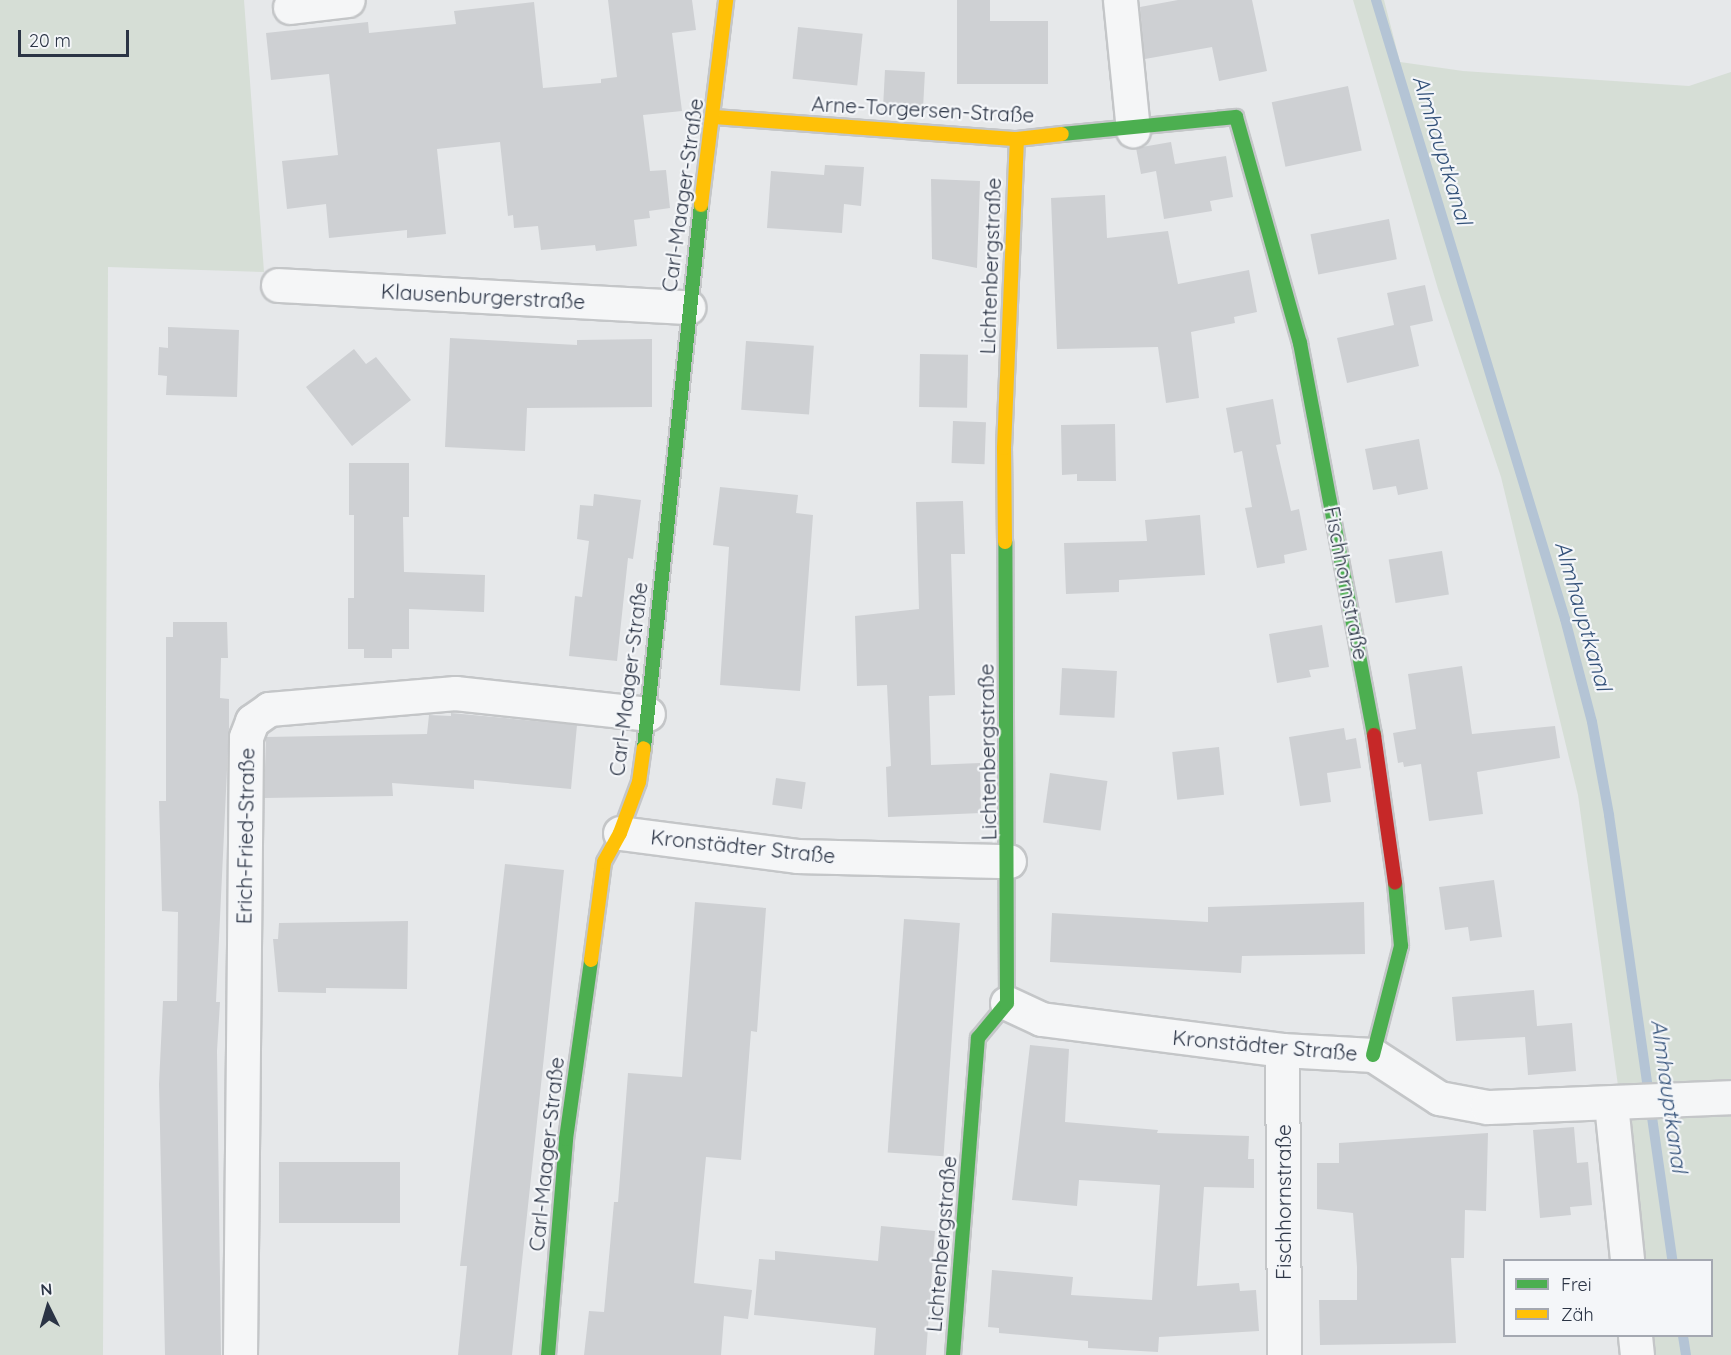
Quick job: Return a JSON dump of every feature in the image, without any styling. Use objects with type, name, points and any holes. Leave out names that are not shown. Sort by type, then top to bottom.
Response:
[{"type":"street","points":[[290,7],[348,0]]},
{"type":"street","name":"Carl-Maager-Straße","points":[[548,1355],[566,1139],[602,874],[604,862],[620,833],[639,782],[648,714],[688,307],[714,117],[726,0]]},
{"type":"street","points":[[1120,0],[1133,130]]},
{"type":"street","name":"Arne-Torgersen-Straße","points":[[714,117],[1017,139],[1133,130],[1236,117]]},
{"type":"street","name":"Fischhornstraße","points":[[1236,117],[1300,343],[1359,635],[1390,830],[1401,946],[1373,1055]]},
{"type":"street","name":"Lichtenbergstraße","points":[[953,1355],[978,1038],[1007,1003],[1009,861],[1004,448],[1017,139]]},
{"type":"street","name":"Klausenburgerstraße","points":[[278,285],[688,307]]},
{"type":"street","name":"Erich-Fried-Straße","points":[[240,1355],[245,1136],[246,748],[252,722],[269,710],[455,693],[648,714]]},
{"type":"street","name":"Kronstädter Straße","points":[[620,833],[797,856],[1009,861]]},
{"type":"street","name":"Kronstädter Straße","points":[[1007,1003],[1041,1019],[1282,1050],[1373,1055],[1439,1098],[1487,1107],[1611,1104],[1731,1097]]},
{"type":"street","name":"Fischhornstraße","points":[[1282,1050],[1284,1355]]},
{"type":"street","points":[[1611,1104],[1627,1259]]},
{"type":"street","points":[[1635,1337],[1636,1355]]},
{"type":"shaded area","points":[[0,0],[244,0],[264,272],[108,267],[103,1355],[0,1355]]},
{"type":"shaded area","points":[[1353,0],[1384,0],[1400,62],[1463,71],[1689,86],[1731,72],[1731,1355],[1656,1355],[1653,1337],[1713,1337],[1713,1259],[1642,1259],[1578,795],[1501,477],[1438,289]]},
{"type":"building","points":[[608,0],[692,0],[696,30],[672,33],[682,111],[643,115],[650,171],[666,170],[670,208],[649,211],[650,218],[634,220],[637,246],[596,251],[595,245],[541,250],[538,226],[514,228],[513,215],[508,216],[500,142],[437,149],[446,234],[407,238],[407,230],[329,238],[326,204],[287,209],[282,161],[338,155],[329,74],[271,80],[266,33],[368,22],[369,33],[456,24],[454,11],[534,2],[543,88],[601,83],[601,79],[617,77]]},
{"type":"building","points":[[957,0],[990,0],[990,21],[1048,21],[1048,84],[957,84]]},
{"type":"building","points":[[1178,0],[1252,0],[1267,71],[1219,81],[1212,47],[1145,59],[1140,7]]},
{"type":"building","points":[[798,27],[863,34],[857,86],[793,79]]},
{"type":"building","points":[[885,70],[925,72],[923,111],[883,109]]},
{"type":"building","points":[[1348,86],[1362,151],[1285,167],[1272,102]]},
{"type":"building","points":[[1171,142],[1175,164],[1226,156],[1233,197],[1210,201],[1212,211],[1164,219],[1156,171],[1141,174],[1136,148]]},
{"type":"building","points":[[825,165],[864,167],[861,206],[844,204],[842,233],[767,228],[771,171],[824,175]]},
{"type":"building","points":[[931,179],[980,181],[977,268],[932,259]]},
{"type":"building","points":[[1105,195],[1107,238],[1168,231],[1178,284],[1249,270],[1257,312],[1234,317],[1235,323],[1191,332],[1199,398],[1166,403],[1158,347],[1057,349],[1051,198]]},
{"type":"building","points":[[1389,219],[1397,259],[1318,275],[1310,234]]},
{"type":"building","points":[[1425,285],[1433,321],[1410,326],[1419,366],[1347,383],[1337,338],[1394,325],[1387,293]]},
{"type":"building","points":[[168,327],[239,330],[237,397],[166,395],[167,376],[158,375],[159,347],[168,348]]},
{"type":"building","points":[[450,338],[577,345],[577,340],[652,339],[652,407],[527,408],[525,451],[445,447]]},
{"type":"building","points":[[746,341],[814,346],[809,415],[741,410]]},
{"type":"building","points":[[354,349],[366,364],[376,357],[411,400],[352,446],[306,387]]},
{"type":"building","points":[[920,354],[968,355],[967,408],[919,407]]},
{"type":"building","points":[[1273,399],[1281,444],[1276,445],[1291,511],[1299,509],[1307,550],[1284,555],[1285,563],[1257,568],[1245,508],[1252,507],[1242,451],[1234,453],[1226,408]]},
{"type":"building","points":[[953,421],[986,422],[985,464],[952,463]]},
{"type":"building","points":[[1115,424],[1116,481],[1077,481],[1077,474],[1062,475],[1061,425]]},
{"type":"building","points":[[1419,439],[1428,489],[1398,495],[1396,486],[1373,490],[1365,449]]},
{"type":"building","points":[[349,463],[409,463],[409,517],[403,517],[404,572],[485,575],[484,612],[409,609],[409,649],[392,649],[392,658],[364,658],[364,649],[348,649],[348,598],[354,598],[354,515],[349,515]]},
{"type":"building","points":[[720,487],[798,495],[796,513],[813,515],[800,691],[720,685],[729,547],[713,545]]},
{"type":"building","points":[[594,494],[641,500],[633,559],[628,558],[617,661],[569,656],[575,596],[582,597],[589,541],[577,539],[580,505],[593,506]]},
{"type":"building","points":[[963,501],[965,554],[951,554],[955,695],[929,696],[931,765],[980,763],[981,813],[888,817],[886,767],[891,766],[887,685],[857,686],[855,616],[919,609],[916,502]]},
{"type":"building","points":[[1200,515],[1205,575],[1119,580],[1119,592],[1066,594],[1064,543],[1147,541],[1145,520]]},
{"type":"building","points":[[1442,551],[1449,594],[1396,603],[1389,559]]},
{"type":"building","points":[[173,622],[227,622],[228,658],[221,658],[220,698],[229,699],[229,728],[216,1002],[220,1002],[217,1051],[221,1355],[165,1355],[159,1084],[163,1001],[177,1001],[178,912],[162,911],[159,801],[166,801],[166,637],[173,637]]},
{"type":"building","points":[[1322,625],[1329,667],[1309,670],[1311,677],[1277,683],[1269,634]]},
{"type":"building","points":[[1462,666],[1472,734],[1555,726],[1560,758],[1477,772],[1483,814],[1429,821],[1421,764],[1404,767],[1403,762],[1398,763],[1393,733],[1416,729],[1408,674]]},
{"type":"building","points":[[1062,668],[1117,671],[1114,718],[1060,715]]},
{"type":"building","points":[[451,713],[577,725],[571,789],[474,780],[474,789],[392,783],[393,796],[264,798],[266,737],[427,734],[429,715],[451,716]]},
{"type":"building","points":[[1344,728],[1346,740],[1356,738],[1361,768],[1327,773],[1331,802],[1300,806],[1289,737]]},
{"type":"building","points":[[1219,747],[1224,795],[1177,800],[1172,752]]},
{"type":"building","points":[[1050,773],[1107,781],[1100,831],[1043,823]]},
{"type":"building","points":[[776,778],[806,782],[802,809],[772,805]]},
{"type":"building","points":[[505,864],[564,870],[512,1355],[458,1355],[467,1266],[460,1266]]},
{"type":"building","points":[[1494,880],[1502,937],[1470,941],[1468,927],[1445,930],[1439,887]]},
{"type":"building","points":[[695,902],[766,908],[757,1032],[751,1031],[741,1160],[706,1157],[694,1283],[752,1290],[748,1319],[724,1316],[721,1355],[584,1355],[589,1311],[604,1312],[614,1202],[618,1202],[628,1073],[682,1077]]},
{"type":"building","points":[[1364,902],[1365,954],[1242,956],[1241,973],[1050,962],[1052,913],[1208,922],[1208,907]]},
{"type":"building","points":[[904,919],[960,923],[944,1156],[888,1152]]},
{"type":"building","points":[[408,921],[407,989],[326,988],[326,993],[278,992],[273,939],[278,939],[279,923]]},
{"type":"building","points":[[1534,990],[1537,1026],[1572,1023],[1576,1071],[1528,1075],[1525,1037],[1456,1041],[1452,997]]},
{"type":"building","points":[[1030,1045],[1069,1049],[1065,1122],[1158,1130],[1157,1133],[1249,1136],[1248,1159],[1254,1159],[1254,1188],[1204,1187],[1197,1286],[1239,1283],[1240,1291],[1256,1290],[1259,1331],[1159,1337],[1158,1352],[1088,1348],[1088,1341],[999,1333],[999,1328],[988,1327],[992,1270],[1073,1277],[1071,1295],[1152,1300],[1160,1185],[1079,1180],[1077,1206],[1012,1200]]},
{"type":"building","points":[[1574,1127],[1577,1163],[1588,1162],[1592,1205],[1570,1207],[1571,1215],[1540,1218],[1533,1130]]},
{"type":"building","points":[[1488,1133],[1486,1211],[1465,1210],[1464,1258],[1451,1258],[1456,1343],[1320,1345],[1319,1300],[1357,1300],[1357,1267],[1353,1213],[1317,1209],[1317,1163],[1339,1163],[1339,1143]]},
{"type":"building","points":[[279,1162],[400,1162],[400,1223],[279,1223]]},
{"type":"building","points":[[881,1226],[935,1231],[926,1355],[874,1355],[876,1328],[754,1315],[759,1259],[775,1260],[775,1251],[878,1261]]},
{"type":"waterway","name":"Almhauptkanal","points":[[1376,0],[1565,619],[1592,722],[1609,815],[1672,1259]]},
{"type":"waterway","name":"Almhauptkanal","points":[[1683,1337],[1686,1355]]},
{"type":"traffic: fast","points":[[1062,134],[1236,117],[1300,343],[1374,735]]},
{"type":"traffic: fast","points":[[644,748],[701,205]]},
{"type":"traffic: fast","points":[[953,1355],[978,1038],[1007,1003],[1005,542]]},
{"type":"traffic: fast","points":[[1373,1055],[1401,946],[1395,883]]},
{"type":"traffic: fast","points":[[548,1355],[566,1139],[591,960]]},
{"type":"traffic: slow","points":[[701,205],[726,0]]},
{"type":"traffic: slow","points":[[714,117],[1017,139],[1062,134]]},
{"type":"traffic: slow","points":[[1005,542],[1004,448],[1017,139]]},
{"type":"traffic: slow","points":[[591,960],[604,862],[620,833],[639,782],[644,748]]},
{"type":"traffic: jam","points":[[1374,735],[1395,883]]}]
